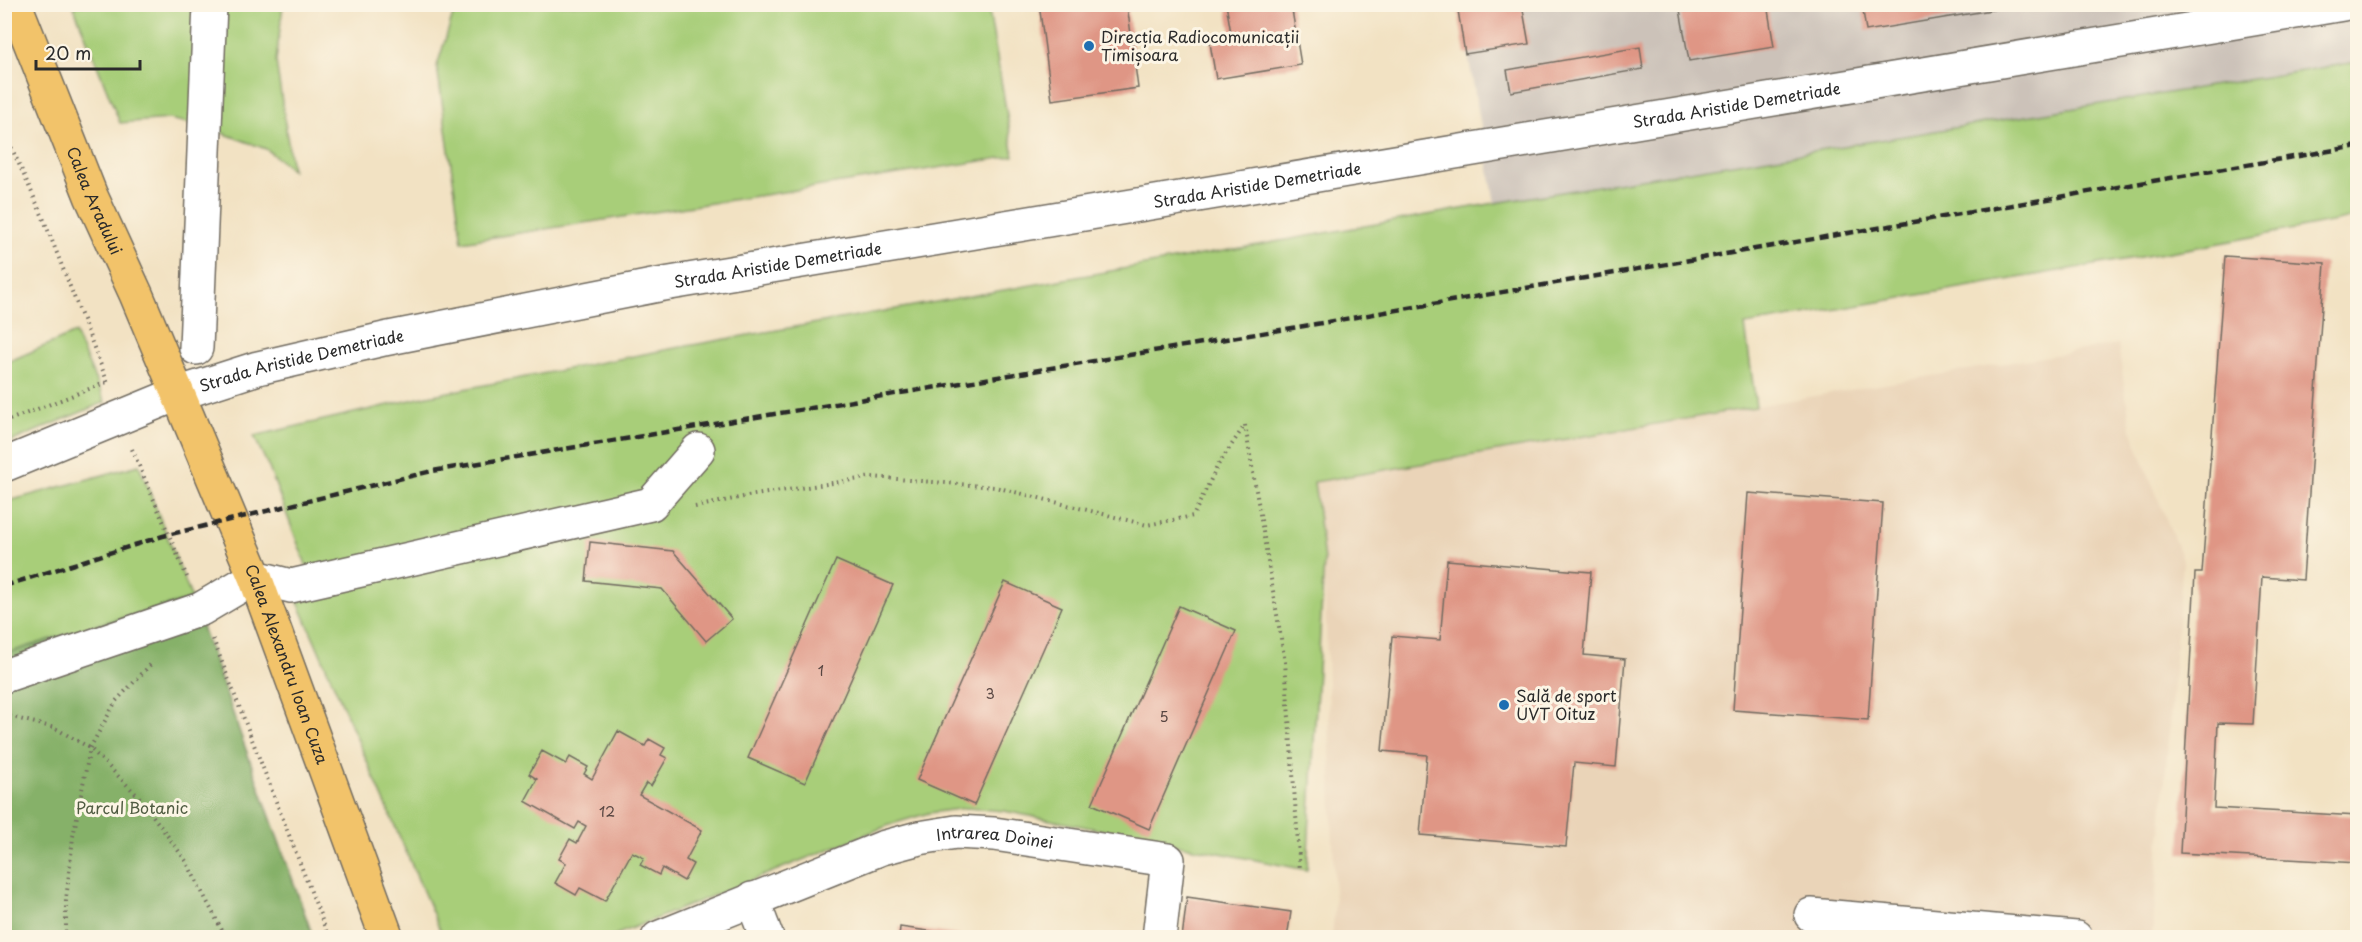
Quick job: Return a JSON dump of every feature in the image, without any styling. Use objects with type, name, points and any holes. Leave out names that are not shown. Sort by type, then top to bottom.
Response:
[{"type":"main road","name":"Calea Aradului","points":[[15,4],[91,196],[136,294],[177,394]]},
{"type":"main road","name":"Calea Alexandru Ioan Cuza","points":[[177,394],[255,577],[387,938]]},
{"type":"street","points":[[196,348],[210,4]]},
{"type":"street","name":"Strada Aristide Demetriade","points":[[4,465],[177,394],[258,368],[350,347],[658,285],[2343,4]]},
{"type":"street","points":[[4,676],[201,609],[255,577],[291,586],[651,504],[698,450]]},
{"type":"street","name":"Intrarea Doinei","points":[[658,938],[882,848],[919,838],[956,832],[994,834],[1168,860],[1159,938]]},
{"type":"street","points":[[752,899],[767,938]]},
{"type":"street","points":[[1811,915],[2076,938]]},
{"type":"path","points":[[4,131],[42,215],[107,382],[4,422]]},
{"type":"path","points":[[692,507],[872,477],[995,487],[1147,525],[1192,516],[1218,465],[1245,425],[1285,662],[1300,871]]},
{"type":"path","points":[[134,453],[201,609],[329,938]]},
{"type":"path","points":[[66,938],[66,901],[73,837],[90,748],[116,701],[152,663]]},
{"type":"path","points":[[4,715],[55,728],[90,748],[139,797],[186,861],[226,938]]},
{"type":"shaded area","points":[[1459,5],[2357,5],[2357,62],[1495,203]]},
{"type":"shaded area","points":[[2118,344],[2131,430],[2183,562],[2152,937],[1332,937],[1335,904],[1324,560],[1314,482]]},
{"type":"green space","points":[[73,5],[283,5],[276,61],[292,170],[266,149],[206,127],[169,119],[120,123]]},
{"type":"green space","points":[[456,5],[988,5],[1014,156],[462,242],[437,66]]},
{"type":"green space","points":[[2357,62],[2357,217],[2210,245],[1745,325],[1756,407],[1314,482],[1324,560],[1307,870],[1004,811],[966,808],[929,813],[892,824],[610,937],[443,937],[288,579],[308,570],[269,468],[254,436],[428,396],[670,349],[1495,203]]},
{"type":"green space","points":[[75,333],[105,402],[5,444],[5,363]]},
{"type":"green space","name":"Parcul Botanic","points":[[139,465],[192,599],[313,937],[5,938],[5,502]]},
{"type":"green space","name":"Parcul Botanic","points":[[192,599],[313,937],[5,937],[4,654],[99,624]]},
{"type":"building","name":"Direcția Radiocomunicații Timișoara","points":[[1039,4],[1127,4],[1138,88],[1052,100]]},
{"type":"building","points":[[1226,4],[1291,4],[1301,65],[1216,79],[1210,43],[1232,39]]},
{"type":"building","points":[[1457,4],[1522,4],[1529,44],[1465,54]]},
{"type":"building","points":[[1679,4],[1767,4],[1774,47],[1689,61]]},
{"type":"building","points":[[1862,4],[2015,4],[2015,6],[1866,31]]},
{"type":"building","points":[[1640,47],[1643,69],[1511,92],[1507,70]]},
{"type":"building","points":[[2225,256],[2325,263],[2303,580],[2262,577],[2253,724],[2218,723],[2214,808],[2358,816],[2358,863],[2180,853],[2195,573],[2202,573]]},
{"type":"building","points":[[1748,493],[1883,503],[1868,720],[1733,710]]},
{"type":"building","points":[[590,542],[673,551],[732,619],[706,641],[662,589],[586,581]]},
{"type":"building","points":[[836,560],[893,585],[805,783],[748,758]]},
{"type":"building","name":"Sală de sport UVT Oituz","points":[[1447,560],[1591,572],[1584,655],[1625,659],[1616,767],[1574,763],[1566,847],[1420,835],[1427,755],[1382,751],[1392,636],[1440,640]]},
{"type":"building","points":[[1005,582],[1062,607],[974,805],[917,780]]},
{"type":"building","points":[[1179,606],[1236,631],[1149,829],[1092,804]]},
{"type":"building","points":[[618,731],[645,746],[649,739],[665,748],[661,755],[667,758],[651,786],[646,783],[639,795],[702,830],[686,860],[693,864],[684,881],[662,868],[659,875],[640,865],[644,858],[632,852],[605,901],[580,888],[576,895],[555,883],[566,863],[559,859],[570,839],[577,843],[586,826],[579,822],[575,829],[525,801],[537,779],[529,774],[542,751],[566,764],[570,757],[588,767],[584,774],[592,779]]},
{"type":"building","points":[[1187,897],[1291,912],[1287,938],[1182,938]]},
{"type":"building","points":[[900,927],[963,936],[963,938],[899,938]]},
{"type":"railway","points":[[4,586],[163,536],[432,471],[1298,327],[2358,146]]},
{"type":"place","name":"Direcția Radiocomunicații Timișoara","points":[[1089,46]]},
{"type":"place","name":"Sală de sport UVT Oituz","points":[[1504,705]]}]
